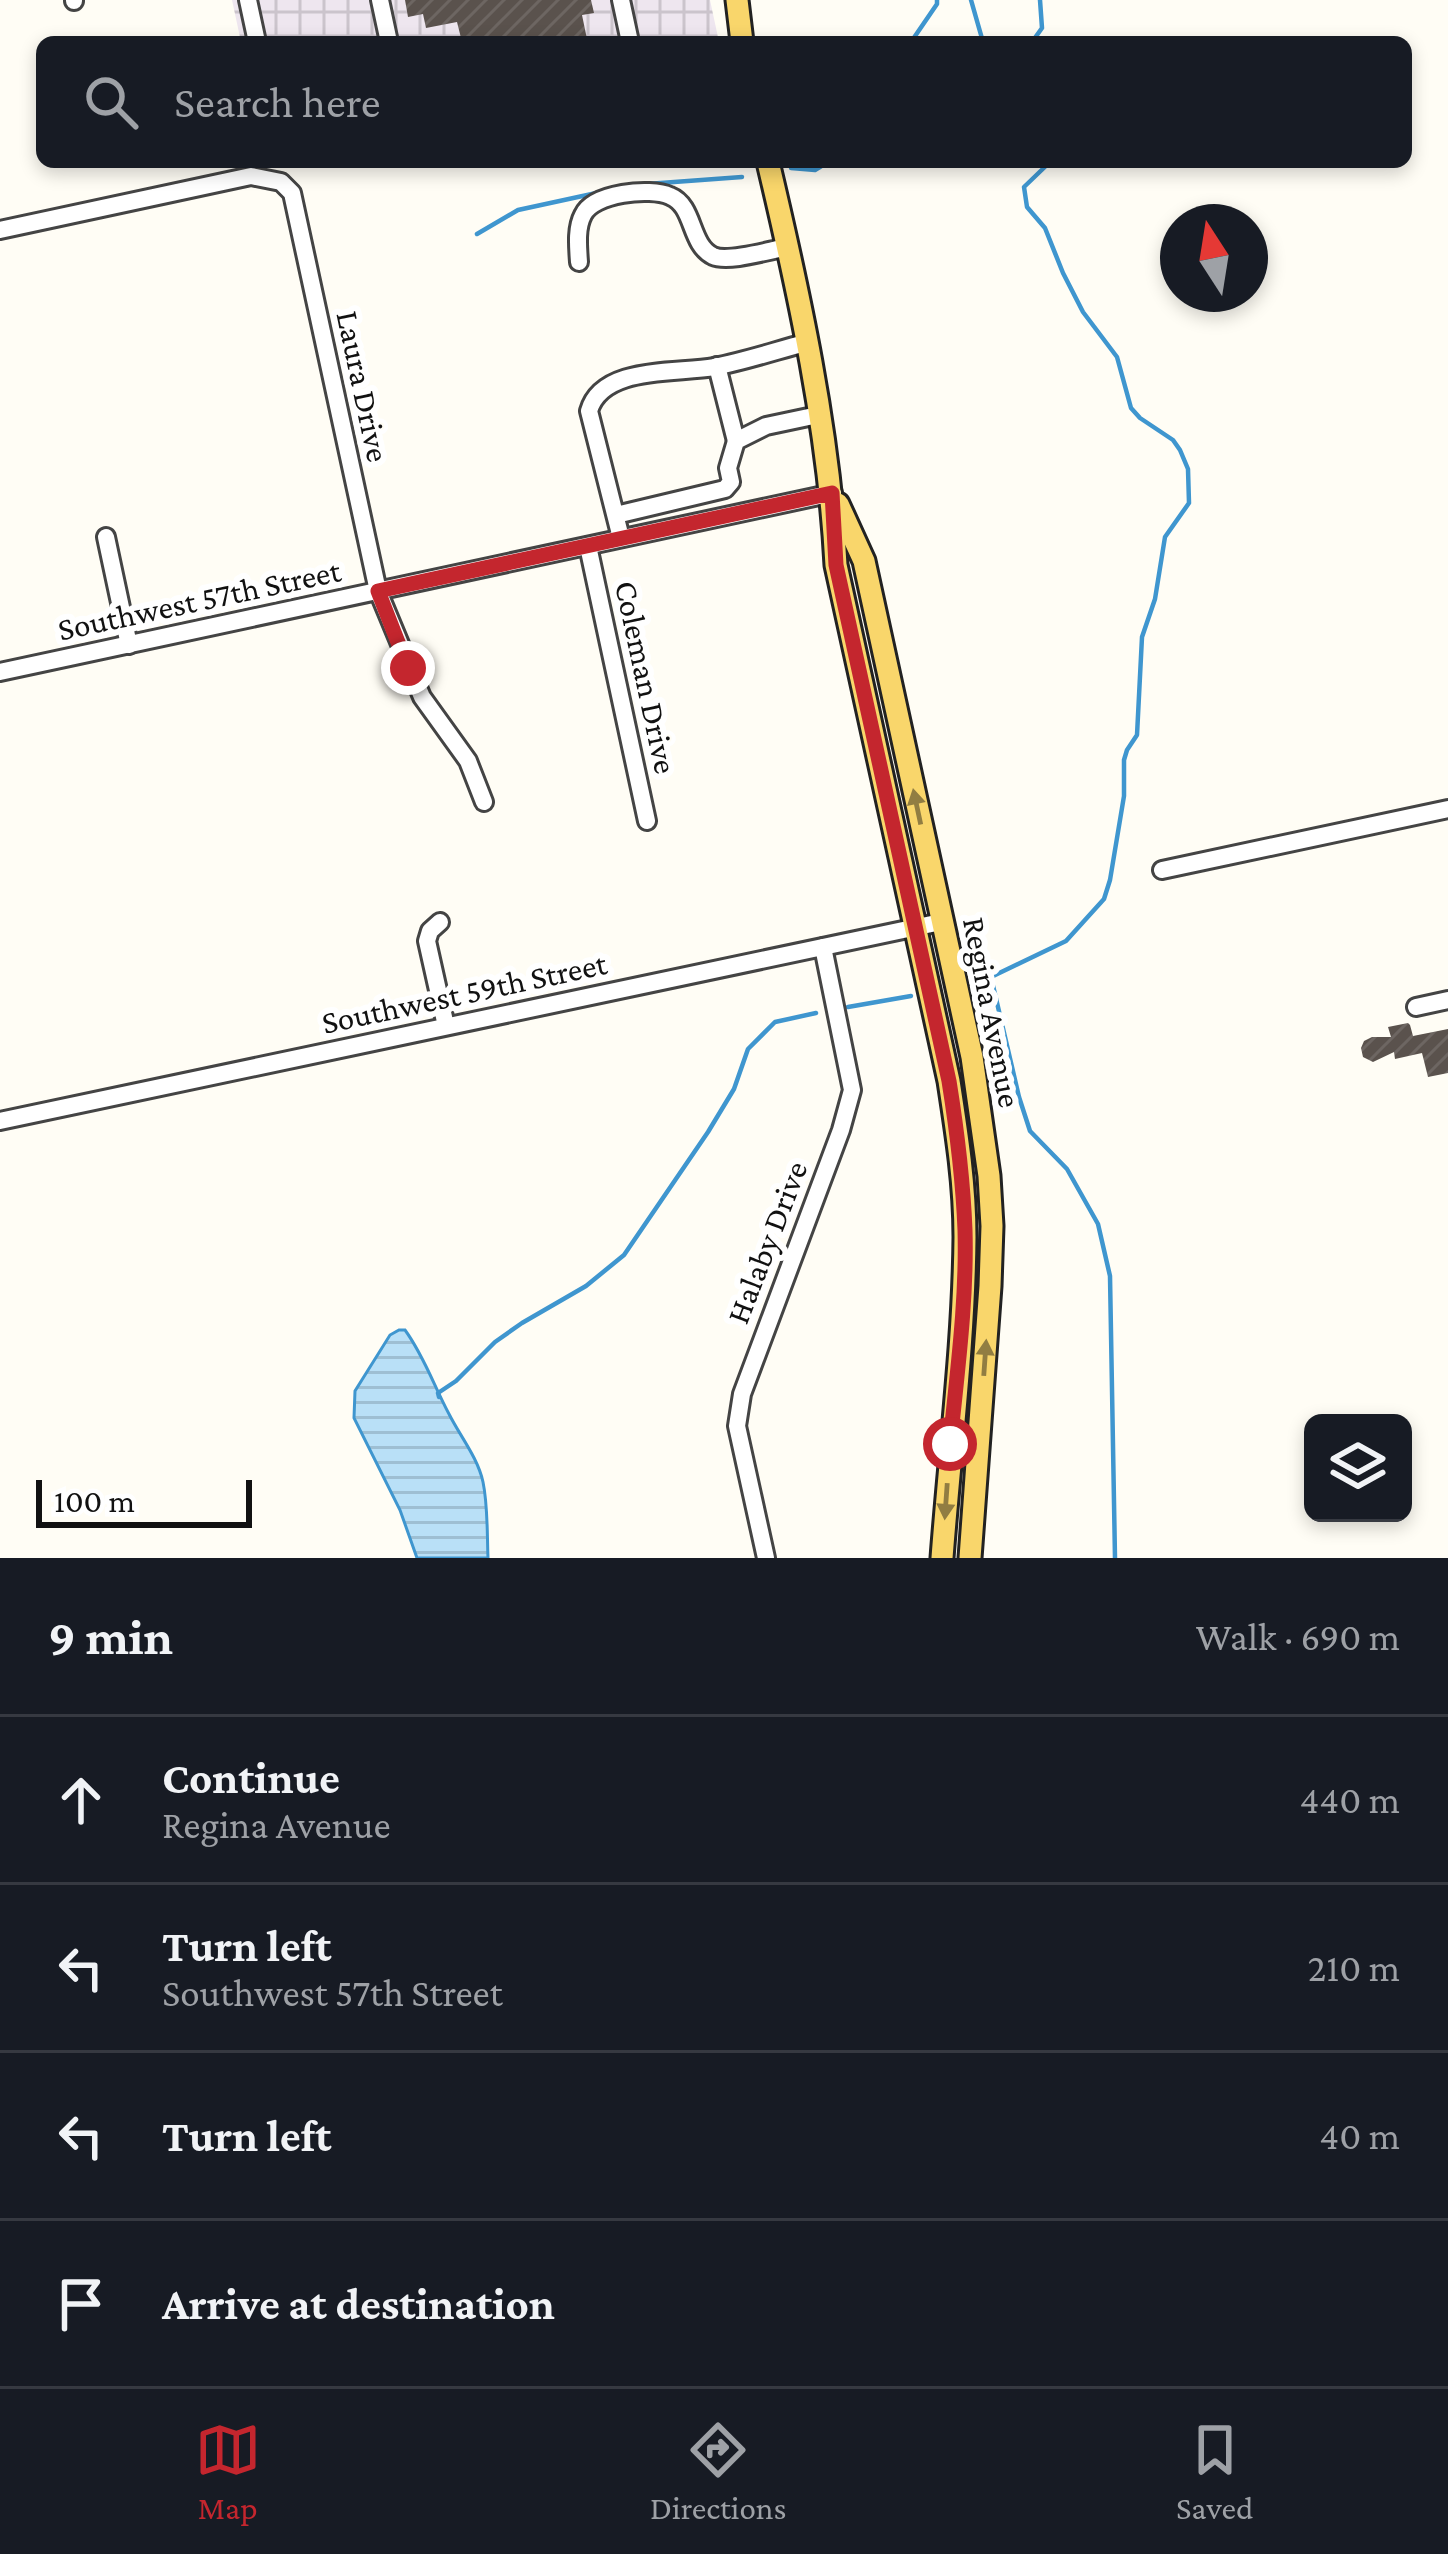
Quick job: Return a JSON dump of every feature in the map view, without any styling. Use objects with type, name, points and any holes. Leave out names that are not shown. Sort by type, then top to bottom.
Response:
[{"type":"main road","points":[[736,0],[736,36]]},
{"type":"main road","name":"Regina Avenue","points":[[769,168],[832,493],[836,565],[961,1154],[962,1305],[942,1558]]},
{"type":"main road","name":"Regina Avenue","points":[[832,493],[864,561],[972,1057],[989,1176],[992,1226],[970,1558]]},
{"type":"street","points":[[248,0],[256,36]]},
{"type":"street","points":[[380,0],[388,36]]},
{"type":"street","points":[[621,0],[629,36]]},
{"type":"street","name":"Laura Drive","points":[[0,230],[250,176],[281,182],[292,193],[378,591],[422,697],[468,761],[484,802]]},
{"type":"street","points":[[579,262],[583,214],[598,200],[632,193],[656,193],[679,202],[700,244],[716,258],[788,247]]},
{"type":"street","points":[[621,538],[589,411],[600,392],[634,376],[717,366],[805,343]]},
{"type":"street","points":[[717,366],[736,441]]},
{"type":"street","points":[[616,515],[725,489],[731,482],[728,468],[736,441],[766,426],[818,415]]},
{"type":"street","points":[[711,493],[718,518]]},
{"type":"street","name":"Southwest 57th Street","points":[[0,672],[832,493]]},
{"type":"street","points":[[669,503],[676,527]]},
{"type":"street","points":[[106,537],[129,645]]},
{"type":"street","name":"Coleman Drive","points":[[588,546],[647,821]]},
{"type":"street","points":[[1162,870],[1448,809]]},
{"type":"street","points":[[440,922],[427,940],[446,1026]]},
{"type":"street","name":"Southwest 59th Street","points":[[0,1120],[941,922]]},
{"type":"street","name":"Halaby Drive","points":[[766,1558],[736,1426],[742,1394],[852,1090],[823,946]]},
{"type":"street","points":[[1416,1007],[1448,1000]]},
{"type":"shaded area","points":[[232,0],[710,0],[718,36],[240,36]]},
{"type":"water","points":[[405,1330],[418,1350],[481,1473],[488,1558],[417,1558],[400,1510],[354,1418],[355,1391],[390,1335]]},
{"type":"building","points":[[405,0],[591,0],[594,13],[582,15],[586,36],[460,36],[457,22],[426,28],[423,14],[408,17]]},
{"type":"building","points":[[1408,1023],[1413,1036],[1448,1029],[1448,1073],[1428,1077],[1422,1053],[1395,1059],[1394,1052],[1373,1062],[1363,1057],[1364,1041],[1391,1037],[1388,1027]]},
{"type":"waterway","points":[[915,36],[937,0]]},
{"type":"waterway","points":[[971,0],[981,36]]},
{"type":"waterway","points":[[1036,36],[1042,28],[1040,0]]},
{"type":"waterway","points":[[791,168],[818,168]]},
{"type":"waterway","points":[[1044,168],[1024,187],[1027,207],[1045,228],[1083,312],[1117,357],[1131,408],[1173,440],[1188,469],[1189,503],[1165,537],[1155,599],[1142,637],[1137,735],[1124,760],[1124,796],[1104,899],[1066,941],[991,977],[1030,1131],[1067,1169],[1098,1224],[1110,1276],[1115,1558]]},
{"type":"waterway","points":[[647,184],[742,177]]},
{"type":"waterway","points":[[477,234],[518,210],[601,192]]},
{"type":"waterway","points":[[976,977],[991,977]]},
{"type":"waterway","points":[[848,1007],[911,996]]},
{"type":"waterway","points":[[439,1397],[495,1342],[586,1286],[624,1255],[734,1089],[748,1049],[775,1022],[816,1013]]},
{"type":"route","points":[[408,668],[378,591],[832,493],[836,565],[961,1154],[965,1234],[950,1444]]}]
